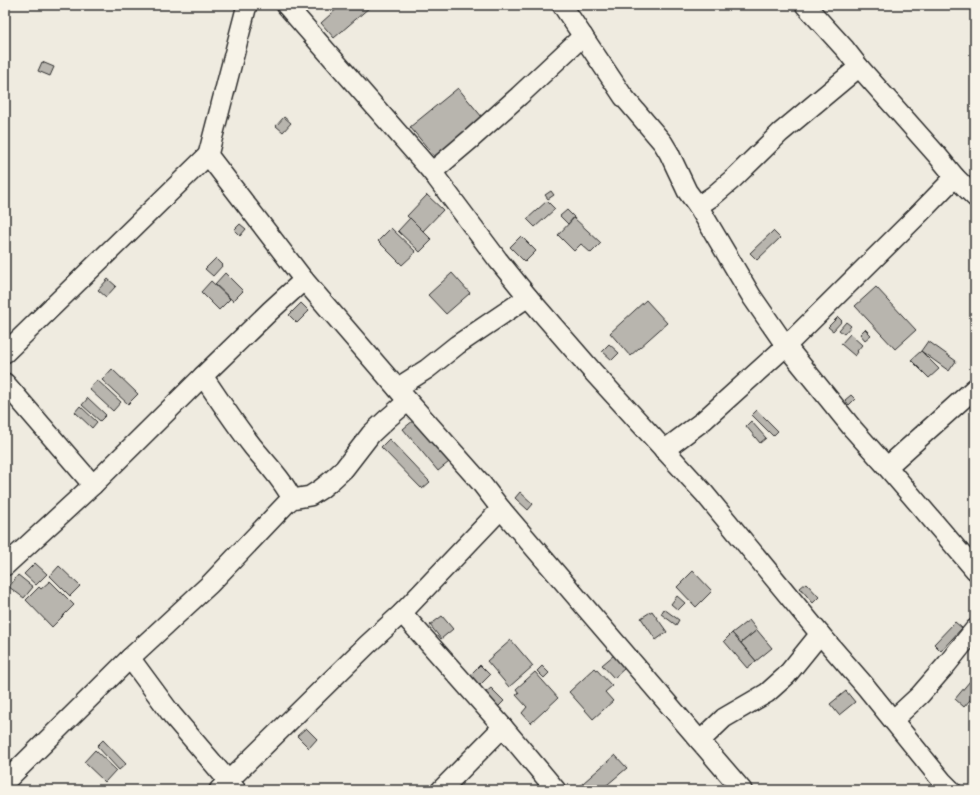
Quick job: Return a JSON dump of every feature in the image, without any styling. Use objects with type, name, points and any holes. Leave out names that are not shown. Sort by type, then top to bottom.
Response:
[{"type":"street","points":[[5,353],[208,155],[247,5]]},
{"type":"street","points":[[286,5],[432,172],[498,260],[528,297],[594,373],[704,493],[951,790]]},
{"type":"street","points":[[562,5],[623,96],[669,152],[687,191],[698,206],[752,298],[786,346],[849,424],[975,570]]},
{"type":"street","points":[[805,5],[975,197]]},
{"type":"street","points":[[432,172],[519,96],[583,36]]},
{"type":"street","points":[[698,206],[713,196],[734,178],[780,133],[859,67]]},
{"type":"street","points":[[208,155],[304,280],[481,483],[661,697],[742,790]]},
{"type":"street","points":[[664,450],[703,420],[786,346],[956,177]]},
{"type":"street","points":[[5,566],[93,485],[270,311],[304,280]]},
{"type":"street","points":[[5,782],[130,658],[210,584],[287,503],[292,499],[310,496],[344,470],[371,434],[387,419],[403,394],[427,369],[457,345],[528,297]]},
{"type":"street","points":[[204,376],[226,410],[252,446],[285,486],[292,499]]},
{"type":"street","points":[[5,384],[93,485]]},
{"type":"street","points":[[887,468],[975,388]]},
{"type":"street","points":[[130,658],[228,787],[367,645],[402,613],[501,508]]},
{"type":"street","points":[[402,613],[503,727],[556,790]]},
{"type":"street","points":[[893,720],[920,695],[975,630]]},
{"type":"street","points":[[700,741],[724,718],[767,693],[786,676],[820,634]]},
{"type":"street","points":[[441,790],[503,727]]},
{"type":"building","points":[[341,5],[368,5],[370,7],[334,38],[321,23]]},
{"type":"building","points":[[42,62],[54,67],[50,76],[38,71]]},
{"type":"building","points":[[458,88],[482,117],[435,157],[410,127]]},
{"type":"building","points":[[284,117],[291,123],[283,132],[276,126]]},
{"type":"building","points":[[551,191],[554,195],[548,199],[545,195]]},
{"type":"building","points":[[427,195],[443,210],[423,231],[407,216]]},
{"type":"building","points":[[547,201],[555,209],[535,227],[527,219]]},
{"type":"building","points":[[567,210],[574,217],[568,224],[560,216]]},
{"type":"building","points":[[410,218],[432,240],[420,252],[398,231]]},
{"type":"building","points":[[574,218],[601,243],[591,253],[581,244],[574,251],[558,235]]},
{"type":"building","points":[[240,224],[246,229],[240,236],[234,230]]},
{"type":"building","points":[[391,228],[416,252],[402,265],[378,241]]},
{"type":"building","points":[[773,231],[780,238],[757,260],[750,253]]},
{"type":"building","points":[[521,236],[536,251],[525,262],[510,247]]},
{"type":"building","points":[[216,258],[223,265],[213,276],[205,269]]},
{"type":"building","points":[[225,273],[243,291],[233,301],[215,284]]},
{"type":"building","points":[[452,273],[470,293],[446,314],[428,295]]},
{"type":"building","points":[[108,279],[116,286],[106,297],[98,290]]},
{"type":"building","points":[[211,281],[230,299],[219,310],[201,292]]},
{"type":"building","points":[[876,287],[916,330],[895,349],[855,306]]},
{"type":"building","points":[[646,300],[667,323],[630,356],[610,333]]},
{"type":"building","points":[[301,303],[309,311],[297,323],[289,315]]},
{"type":"building","points":[[838,317],[842,321],[833,331],[828,327]]},
{"type":"building","points":[[846,322],[851,326],[844,334],[839,330]]},
{"type":"building","points":[[865,329],[871,335],[865,340],[860,334]]},
{"type":"building","points":[[850,334],[862,345],[855,356],[841,344]]},
{"type":"building","points":[[928,341],[956,361],[949,371],[921,351]]},
{"type":"building","points":[[609,344],[619,353],[612,360],[602,351]]},
{"type":"building","points":[[921,351],[939,369],[929,378],[911,360]]},
{"type":"building","points":[[112,369],[138,394],[128,404],[102,380]]},
{"type":"building","points":[[97,380],[121,402],[113,411],[89,389]]},
{"type":"building","points":[[851,395],[855,399],[849,405],[845,400]]},
{"type":"building","points":[[88,398],[106,415],[100,421],[82,405]]},
{"type":"building","points":[[80,406],[97,422],[92,428],[75,412]]},
{"type":"building","points":[[757,410],[778,431],[773,436],[752,415]]},
{"type":"building","points":[[414,420],[449,462],[438,471],[403,429]]},
{"type":"building","points":[[751,421],[766,438],[760,443],[746,426]]},
{"type":"building","points":[[389,439],[430,482],[422,489],[381,447]]},
{"type":"building","points":[[520,492],[533,504],[528,510],[515,498]]},
{"type":"building","points":[[35,563],[47,574],[36,585],[24,574]]},
{"type":"building","points":[[59,566],[80,586],[70,596],[50,576]]},
{"type":"building","points":[[693,571],[712,591],[696,607],[677,587]]},
{"type":"building","points":[[18,575],[33,587],[24,598],[9,587]]},
{"type":"building","points":[[50,581],[74,605],[52,627],[26,600],[39,587],[41,589]]},
{"type":"building","points":[[806,583],[819,597],[813,603],[800,588]]},
{"type":"building","points":[[677,596],[685,603],[678,610],[671,604]]},
{"type":"building","points":[[664,609],[679,620],[676,625],[661,614]]},
{"type":"building","points":[[652,611],[667,632],[656,640],[641,618]]},
{"type":"building","points":[[442,616],[453,629],[441,639],[430,625]]},
{"type":"building","points":[[749,620],[757,630],[741,643],[732,633]]},
{"type":"building","points":[[955,622],[962,628],[941,651],[934,644]]},
{"type":"building","points":[[757,630],[772,648],[756,661],[741,643]]},
{"type":"building","points":[[732,633],[756,661],[747,668],[724,641]]},
{"type":"building","points":[[511,640],[533,666],[509,687],[487,661]]},
{"type":"building","points":[[614,655],[625,668],[614,678],[602,665]]},
{"type":"building","points":[[480,665],[490,675],[480,685],[470,675]]},
{"type":"building","points":[[542,666],[549,673],[544,678],[537,671]]},
{"type":"building","points":[[595,668],[612,686],[605,692],[613,701],[593,719],[569,692]]},
{"type":"building","points":[[535,672],[558,698],[531,723],[522,713],[527,707],[516,695],[519,693],[516,689]]},
{"type":"building","points":[[975,675],[975,694],[964,707],[955,699]]},
{"type":"building","points":[[491,688],[504,701],[498,707],[485,693]]},
{"type":"building","points":[[846,691],[855,702],[839,715],[830,704]]},
{"type":"building","points":[[306,728],[317,739],[309,748],[297,736]]},
{"type":"building","points":[[103,740],[126,764],[119,770],[97,746]]},
{"type":"building","points":[[95,750],[116,770],[105,782],[84,762]]},
{"type":"building","points":[[615,755],[627,768],[601,790],[575,790]]}]
